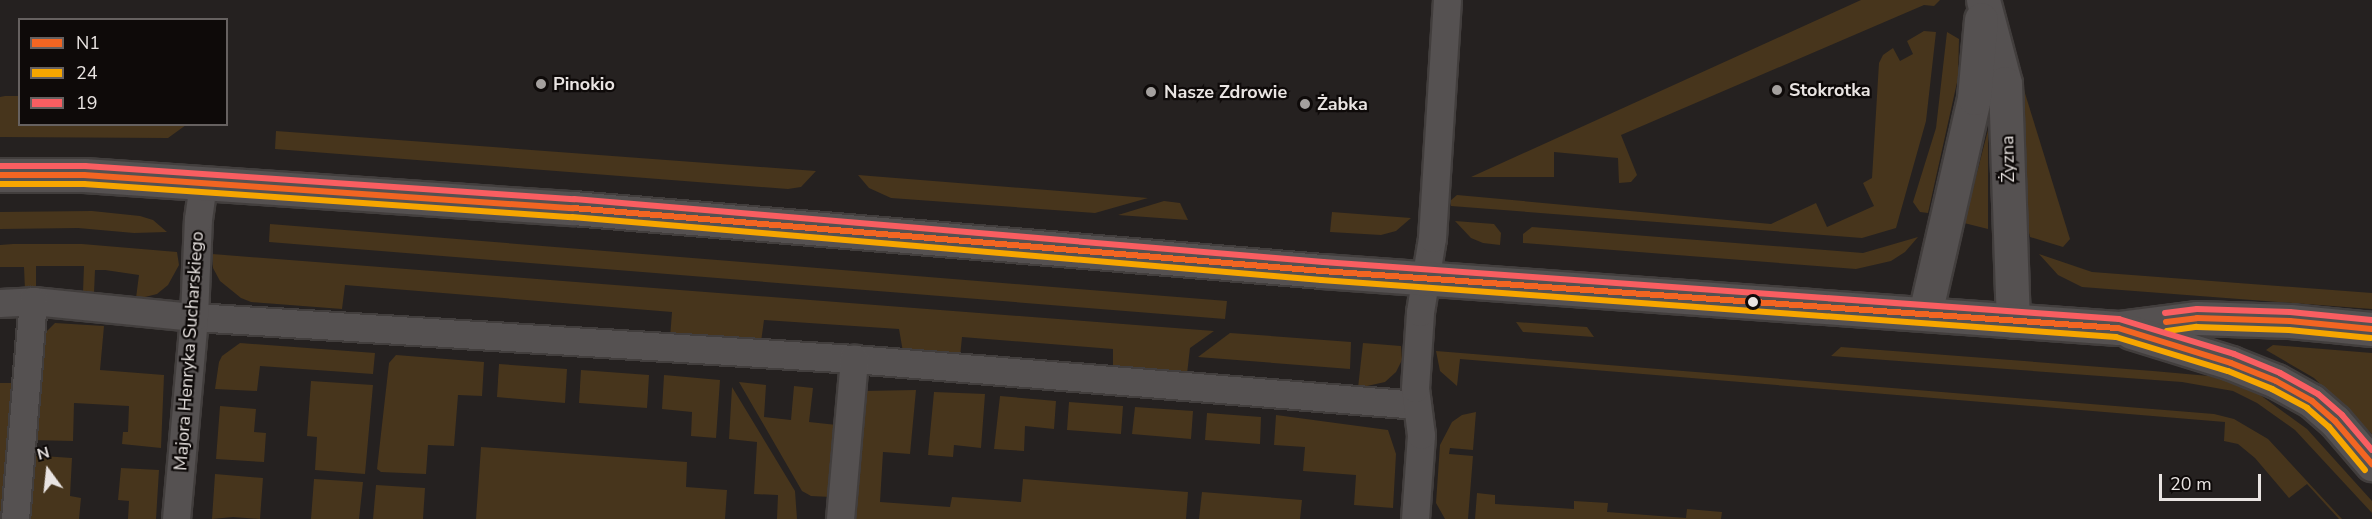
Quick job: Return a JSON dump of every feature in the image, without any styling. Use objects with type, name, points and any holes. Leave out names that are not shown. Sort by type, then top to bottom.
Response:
[{"type":"street","points":[[1415,519],[1421,435],[1415,387],[1425,278],[1432,238],[1447,0]]},
{"type":"street","name":"Żyzna","points":[[1925,314],[1974,98],[1982,0]]},
{"type":"street","name":"Żyzna","points":[[1982,0],[2005,83],[2013,321]]},
{"type":"street","points":[[0,176],[84,175],[584,208],[1425,278],[2118,328],[2197,318],[2290,321],[2372,329]]},
{"type":"street","name":"Majora Henryka Sucharskiego","points":[[176,519],[194,317],[198,219],[203,183]]},
{"type":"street","points":[[0,303],[33,301],[194,317],[854,359],[1417,405]]},
{"type":"street","points":[[15,519],[33,301]]},
{"type":"street","points":[[2118,328],[2231,363],[2276,381],[2312,401],[2335,421],[2372,464]]},
{"type":"street","points":[[840,519],[854,359]]},
{"type":"shaded area","points":[[1861,0],[1940,0],[1934,6],[1924,5],[1621,135],[1637,175],[1631,182],[1619,183],[1618,158],[1554,152],[1554,177],[1471,177]]},
{"type":"shaded area","points":[[1924,31],[1936,32],[1926,121],[1896,228],[1862,238],[1451,206],[1450,201],[1457,195],[1771,224],[1816,203],[1827,227],[1874,206],[1863,183],[1872,178],[1879,63],[1883,55],[1893,48],[1900,61],[1913,54],[1907,41]]},
{"type":"shaded area","points":[[1947,32],[1959,39],[1958,78],[1928,213],[1920,212],[1913,202],[1936,128]]},
{"type":"shaded area","points":[[2024,90],[2070,239],[2063,247],[2030,237],[2025,217]]},
{"type":"shaded area","points":[[18,96],[18,126],[185,126],[168,138],[0,137],[0,97]]},
{"type":"shaded area","points":[[1988,130],[1988,229],[1964,223]]},
{"type":"shaded area","points":[[276,131],[816,171],[801,187],[788,189],[275,149]]},
{"type":"shaded area","points":[[858,175],[1148,198],[1095,213],[891,198],[869,188]]},
{"type":"shaded area","points":[[1164,201],[1180,203],[1188,220],[1118,215]]},
{"type":"shaded area","points":[[92,211],[140,216],[153,220],[167,232],[134,233],[78,228],[0,229],[0,212]]},
{"type":"shaded area","points":[[1332,212],[1411,218],[1396,231],[1381,235],[1330,232]]},
{"type":"shaded area","points":[[1455,221],[1494,224],[1501,233],[1500,245],[1483,243],[1471,238]]},
{"type":"shaded area","points":[[270,224],[1227,301],[1225,319],[269,242]]},
{"type":"shaded area","points":[[1532,227],[1863,253],[1918,237],[1905,252],[1891,261],[1856,269],[1523,243],[1523,234]]},
{"type":"shaded area","points":[[82,244],[177,252],[179,265],[168,285],[157,294],[141,298],[136,298],[139,275],[105,270],[95,270],[94,293],[83,292],[84,266],[36,266],[36,290],[25,290],[24,267],[0,267],[0,245]]},
{"type":"shaded area","points":[[212,254],[1214,331],[1190,348],[1187,374],[1113,370],[1113,349],[962,337],[960,357],[903,352],[899,329],[764,320],[761,342],[670,338],[672,312],[345,285],[342,309],[251,302],[241,298],[220,281],[213,268]]},
{"type":"shaded area","points":[[2039,254],[2092,272],[2372,293],[2372,309],[2082,287],[2058,275]]},
{"type":"shaded area","points":[[1516,322],[1587,327],[1594,337],[1523,332]]},
{"type":"shaded area","points":[[55,323],[104,326],[100,370],[164,375],[161,448],[122,444],[123,432],[128,432],[129,406],[74,403],[73,441],[30,440],[38,340]]},
{"type":"shaded area","points":[[1230,333],[1351,342],[1350,369],[1198,357]]},
{"type":"shaded area","points":[[240,343],[375,353],[373,374],[260,366],[257,391],[215,389],[222,356]]},
{"type":"shaded area","points":[[1363,343],[1401,346],[1402,360],[1396,372],[1385,382],[1358,388]]},
{"type":"shaded area","points":[[2273,345],[2372,353],[2372,434],[2314,378],[2266,350]]},
{"type":"shaded area","points":[[1841,347],[2209,376],[2237,383],[2256,392],[2307,429],[2372,501],[2372,513],[2295,430],[2257,403],[2233,391],[2182,382],[1831,356]]},
{"type":"shaded area","points":[[1436,351],[2214,414],[2234,419],[2268,439],[2342,519],[2339,519],[2307,484],[2289,498],[2255,458],[2238,444],[2224,441],[2225,422],[1460,359],[1457,386],[1440,371]]},
{"type":"shaded area","points":[[396,355],[484,362],[482,396],[458,395],[454,446],[428,445],[426,474],[381,472],[377,469],[389,363]]},
{"type":"shaded area","points":[[499,364],[567,369],[565,403],[497,397]]},
{"type":"shaded area","points":[[581,370],[649,375],[647,408],[579,403]]},
{"type":"shaded area","points":[[664,375],[720,380],[716,438],[691,436],[692,412],[662,409]]},
{"type":"shaded area","points":[[311,381],[373,385],[365,474],[315,470],[317,437],[307,436]]},
{"type":"shaded area","points":[[739,382],[766,385],[764,417],[791,420],[794,386],[813,388],[809,422],[837,425],[831,497],[811,496],[802,491]]},
{"type":"shaded area","points":[[0,383],[14,383],[2,518],[0,516]]},
{"type":"shaded area","points":[[732,387],[795,491],[797,519],[777,519],[778,495],[754,494],[757,442],[729,439]]},
{"type":"shaded area","points":[[916,390],[910,454],[883,452],[880,502],[950,507],[952,497],[1021,502],[1023,479],[1188,492],[1186,519],[850,519],[863,391]]},
{"type":"shaded area","points":[[934,392],[985,394],[981,448],[954,445],[953,457],[928,455]]},
{"type":"shaded area","points":[[1000,396],[1056,401],[1054,429],[1025,426],[1024,451],[994,449]]},
{"type":"shaded area","points":[[1069,402],[1123,406],[1121,434],[1067,430]]},
{"type":"shaded area","points":[[220,406],[256,409],[254,432],[266,433],[264,462],[216,459]]},
{"type":"shaded area","points":[[1135,407],[1193,411],[1191,439],[1132,434]]},
{"type":"shaded area","points":[[1476,412],[1473,450],[1450,448],[1449,454],[1473,456],[1468,519],[1445,519],[1436,503],[1440,445],[1452,422],[1462,415]]},
{"type":"shaded area","points":[[1207,413],[1261,417],[1260,444],[1205,440]]},
{"type":"shaded area","points":[[1276,415],[1388,430],[1396,454],[1393,508],[1354,505],[1356,475],[1303,471],[1305,447],[1274,445]]},
{"type":"shaded area","points":[[481,447],[687,462],[686,487],[727,490],[725,519],[476,519]]},
{"type":"shaded area","points":[[28,455],[72,458],[70,496],[81,498],[79,519],[23,519]]},
{"type":"shaded area","points":[[121,468],[159,470],[156,519],[128,519],[129,501],[118,500]]},
{"type":"shaded area","points":[[215,474],[263,478],[260,519],[233,517],[212,519]]},
{"type":"shaded area","points":[[314,479],[363,482],[359,519],[311,519]]},
{"type":"shaded area","points":[[376,485],[425,488],[423,519],[373,519]]},
{"type":"shaded area","points":[[1202,492],[1302,500],[1300,519],[1199,519]]},
{"type":"shaded area","points":[[1477,493],[1495,495],[1495,504],[1574,509],[1574,501],[1608,503],[1607,512],[1686,518],[1687,509],[1722,512],[1721,519],[1475,519]]},
{"type":"transit line","name":"19","points":[[0,166],[85,166],[574,199],[1323,262],[2119,319],[2234,354],[2280,373],[2318,394],[2342,415],[2372,450]]},
{"type":"transit line","name":"N1","points":[[0,175],[84,175],[573,208],[1322,271],[2118,328],[2231,363],[2276,381],[2312,401],[2335,421],[2372,464]]},
{"type":"transit line","name":"24","points":[[0,184],[84,184],[572,217],[1321,280],[2116,337],[2228,371],[2272,389],[2307,408],[2329,427],[2365,470]]},
{"type":"transit line","name":"19","points":[[2165,313],[2197,309],[2290,312],[2372,320]]},
{"type":"transit line","name":"N1","points":[[2166,322],[2197,318],[2290,321],[2372,329]]},
{"type":"transit line","name":"24","points":[[2167,331],[2197,327],[2289,330],[2371,338]]},
{"type":"place","name":"Pinokio","points":[[541,84]]},
{"type":"place","name":"Stokrotka","points":[[1777,90]]},
{"type":"place","name":"Nasze Zdrowie","points":[[1151,92]]},
{"type":"place","name":"Żabka","points":[[1305,104]]}]
